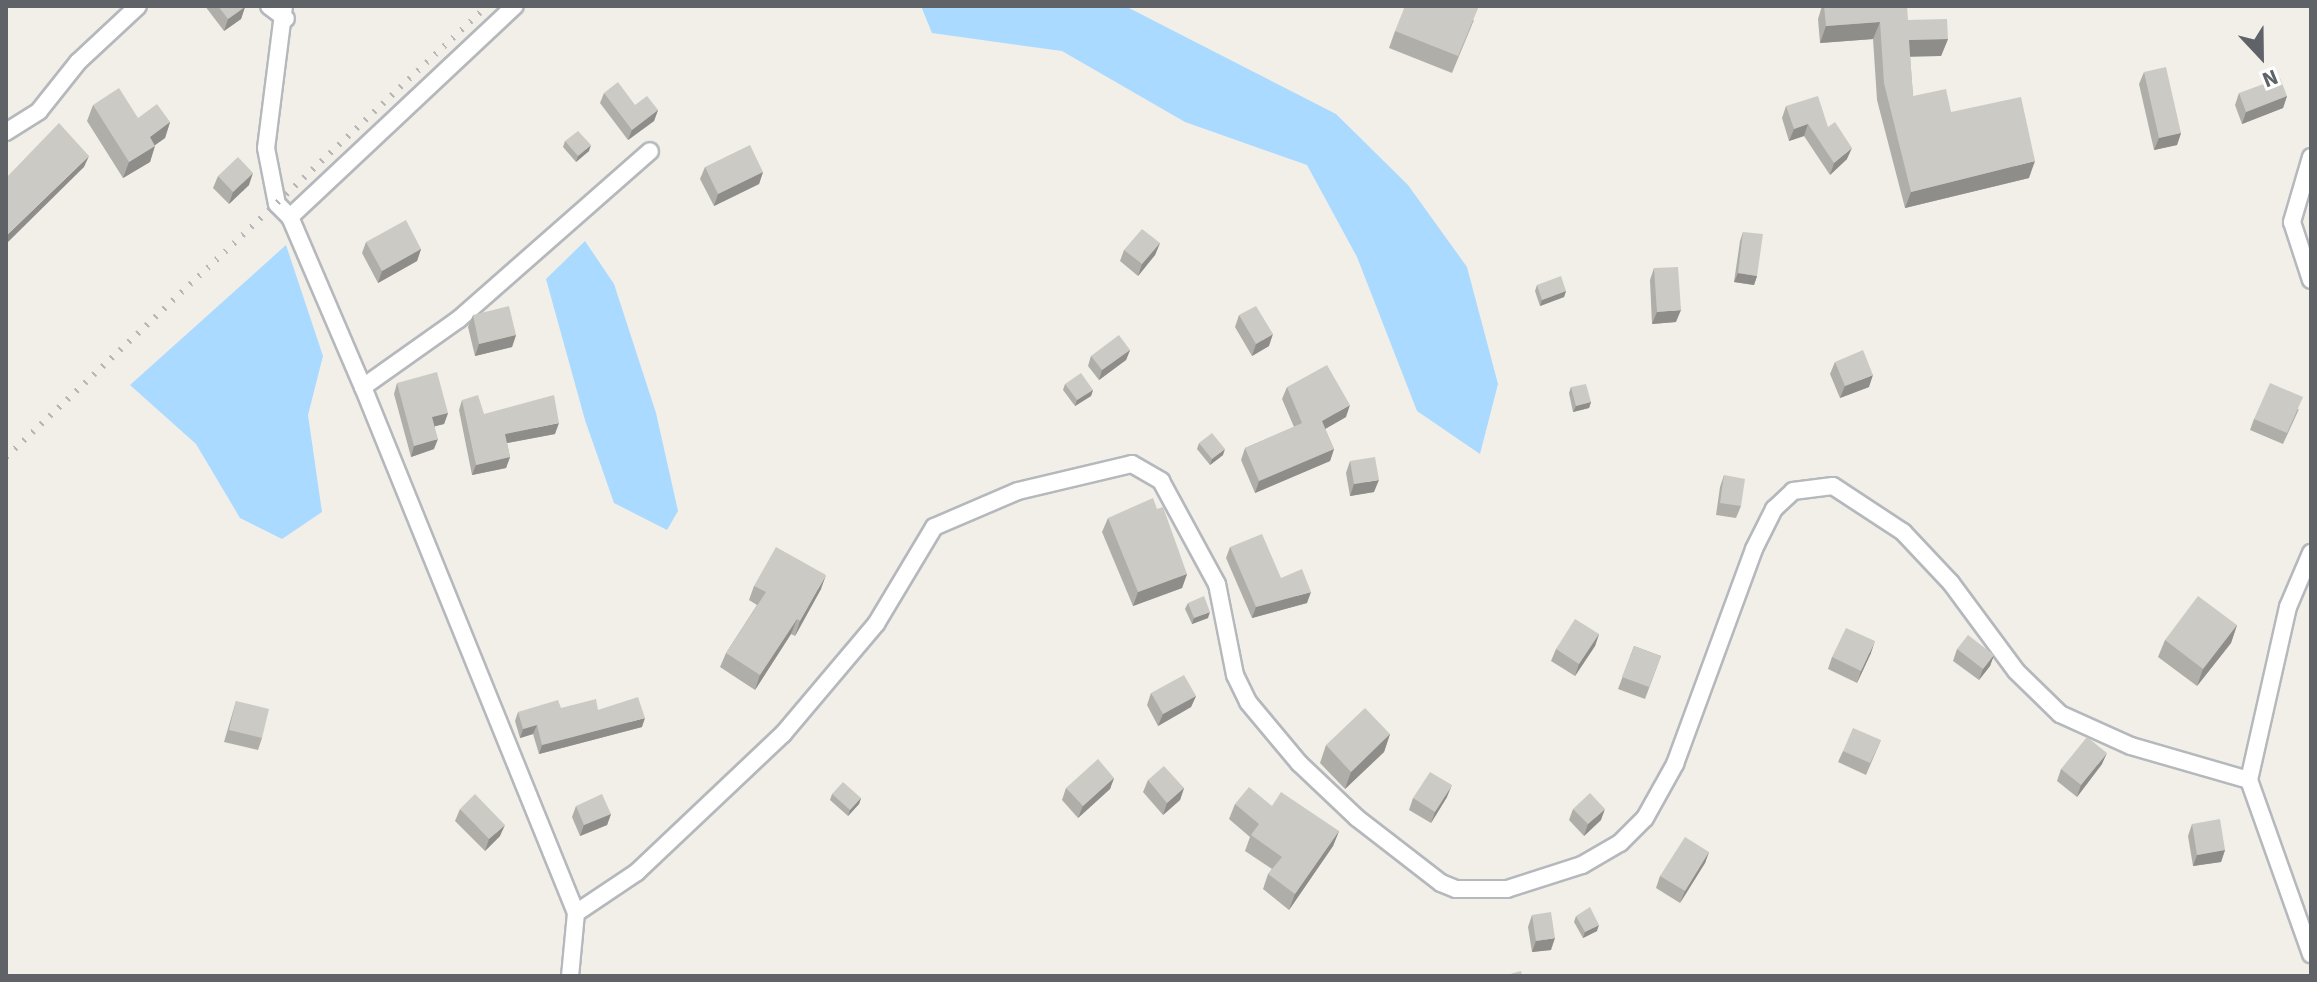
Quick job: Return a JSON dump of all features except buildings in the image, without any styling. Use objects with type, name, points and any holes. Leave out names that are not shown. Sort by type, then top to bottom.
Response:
[{"type":"street","points":[[6,132],[39,111],[78,62],[138,6]]},
{"type":"street","points":[[269,6],[285,12],[266,148],[277,204],[290,217],[363,387],[576,913],[570,976]]},
{"type":"street","points":[[290,217],[515,6]]},
{"type":"street","points":[[363,387],[459,319],[650,151]]},
{"type":"street","points":[[2311,157],[2292,222],[2311,280]]},
{"type":"street","points":[[576,913],[637,872],[783,734],[876,624],[934,527],[1018,491],[1132,464],[1161,481],[1217,584],[1235,675],[1248,702],[1299,763],[1357,818],[1456,889],[1507,889],[1582,865],[1620,843],[1645,818],[1675,764],[1754,549],[1774,509],[1793,491],[1814,486],[1833,486],[1849,494],[1903,532],[1951,583],[2016,671],[2060,714],[2131,746],[2249,780]]},
{"type":"street","points":[[2311,553],[2288,607],[2249,780],[2311,954]]},
{"type":"water","points":[[921,6],[1125,6],[1336,114],[1408,185],[1467,267],[1498,384],[1480,454],[1417,411],[1357,257],[1307,165],[1185,122],[1062,51],[932,33]]},
{"type":"water","points":[[585,241],[614,284],[656,413],[678,511],[667,530],[614,503],[585,420],[546,279]]},
{"type":"water","points":[[286,245],[323,356],[308,415],[322,512],[282,539],[240,518],[196,444],[130,385]]},
{"type":"railway","points":[[6,457],[487,6]]}]
